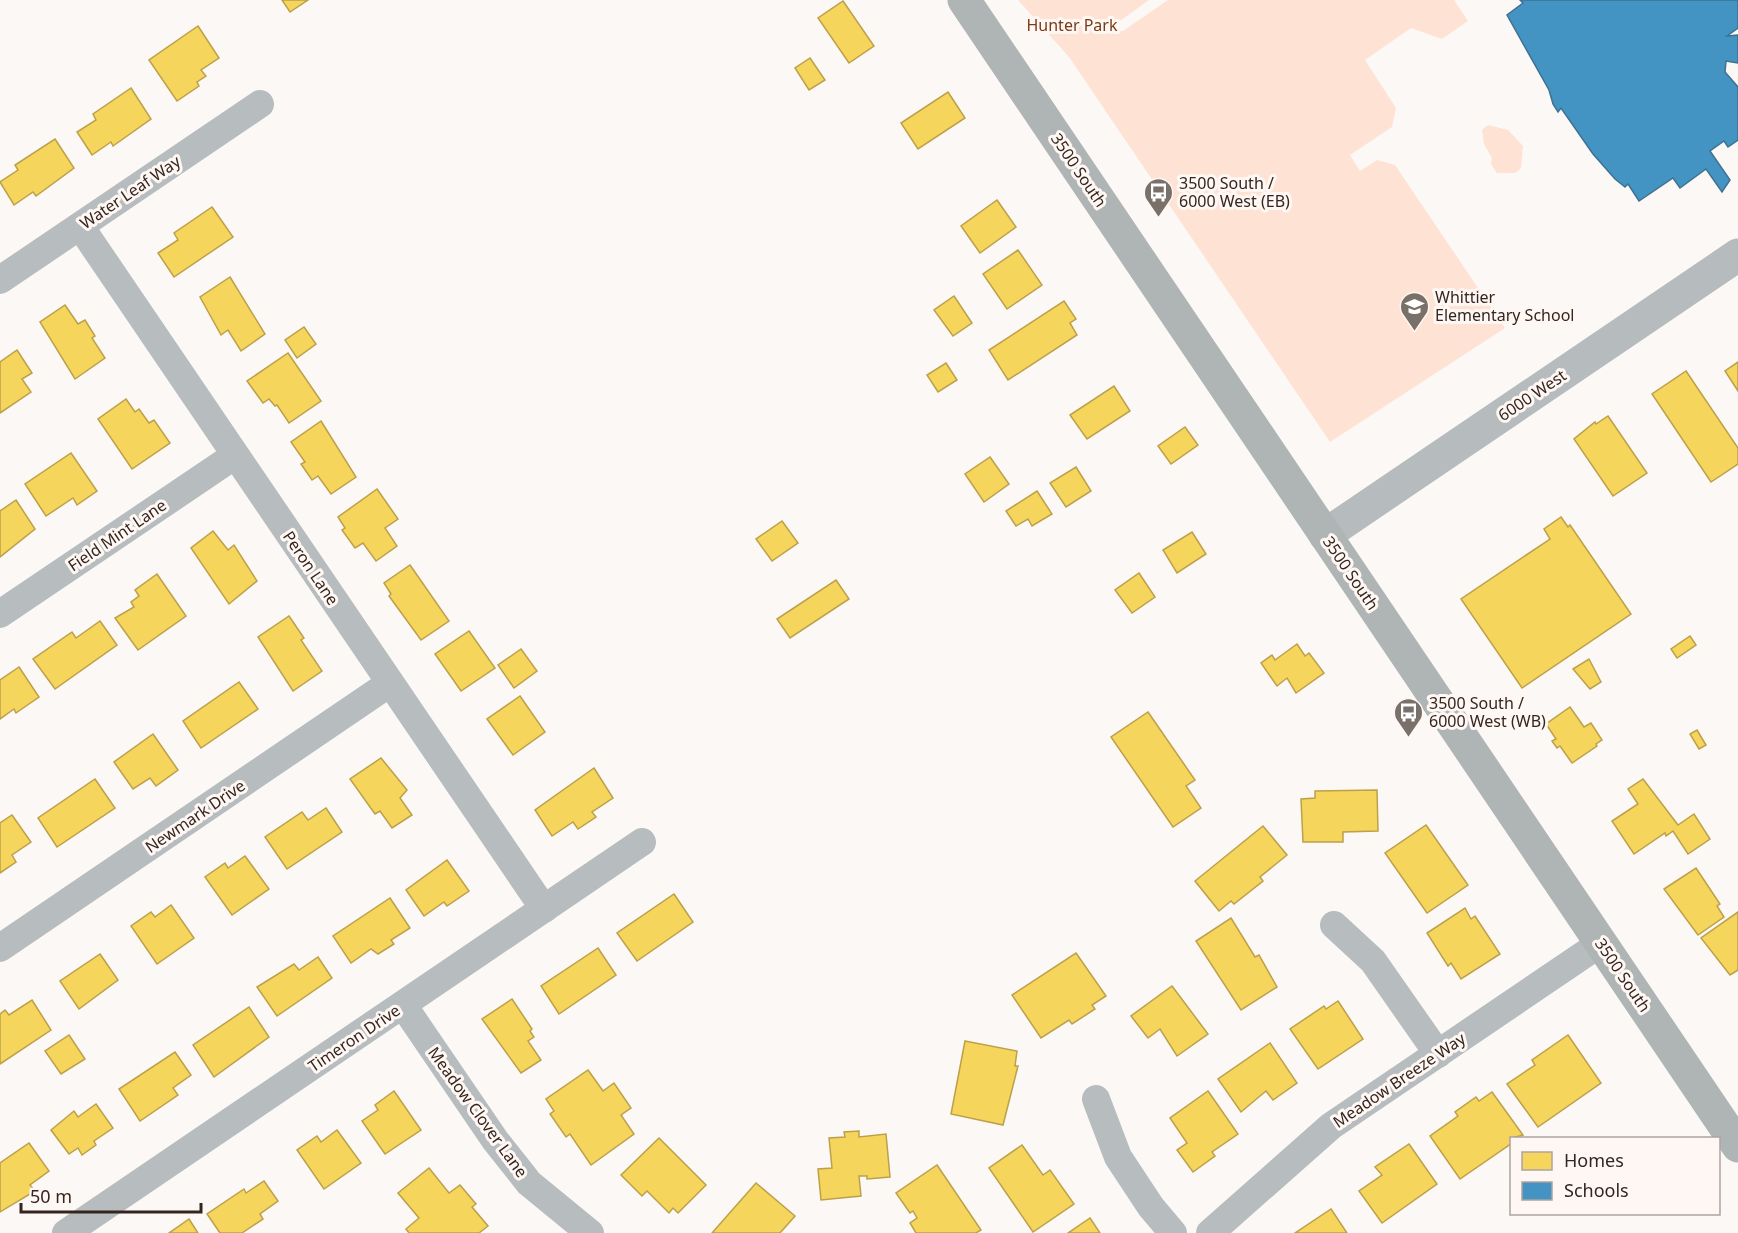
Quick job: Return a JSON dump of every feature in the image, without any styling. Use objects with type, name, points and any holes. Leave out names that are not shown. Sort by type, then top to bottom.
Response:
[{"type":"main road","name":"3500 South","points":[[964,0],[1738,1146]]},
{"type":"street","name":"Water Leaf Way","points":[[0,280],[260,104]]},
{"type":"street","name":"Peron Lane","points":[[80,226],[234,456],[544,909]]},
{"type":"street","name":"6000 West","points":[[1325,535],[1738,255]]},
{"type":"street","name":"Field Mint Lane","points":[[0,614],[234,456]]},
{"type":"street","name":"Newmark Drive","points":[[0,948],[390,683]]},
{"type":"street","name":"Timeron Drive","points":[[66,1233],[642,842]]},
{"type":"street","points":[[1334,926],[1378,966],[1438,1054]]},
{"type":"street","name":"Meadow Breeze Way","points":[[1210,1233],[1331,1126],[1601,943]]},
{"type":"street","name":"Meadow Clover Lane","points":[[403,1005],[495,1140],[529,1183],[590,1233]]},
{"type":"street","points":[[1096,1099],[1113,1148],[1151,1207],[1173,1233]]},
{"type":"green space","name":"Hunter Park","points":[[1018,0],[1149,0],[1106,31],[1123,31],[1168,0],[1454,0],[1468,21],[1442,39],[1411,28],[1365,60],[1396,108],[1392,127],[1350,155],[1360,171],[1377,160],[1395,165],[1505,328],[1330,442],[1069,57]]},
{"type":"green space","points":[[1488,125],[1508,130],[1523,146],[1521,168],[1515,173],[1497,173],[1491,164],[1492,158],[1484,144],[1482,130]]},
{"type":"building: Homes","points":[[282,0],[308,0],[290,12]]},
{"type":"building: Homes","points":[[843,1],[874,46],[849,63],[818,18]]},
{"type":"building: Homes","points":[[198,26],[219,58],[201,70],[206,76],[197,82],[199,86],[177,101],[149,60]]},
{"type":"building: Homes","points":[[810,58],[825,80],[809,90],[795,68]]},
{"type":"building: Homes","points":[[131,88],[151,119],[113,146],[111,142],[92,155],[77,132],[96,120],[93,114]]},
{"type":"building: Homes","points":[[948,92],[965,118],[918,149],[901,123]]},
{"type":"building: Homes","points":[[55,139],[74,168],[36,196],[33,192],[14,205],[0,182],[18,170],[15,165]]},
{"type":"building: Homes","points":[[997,200],[1016,227],[980,253],[961,226]]},
{"type":"building: Homes","points":[[212,207],[233,237],[174,277],[158,253],[178,240],[174,233]]},
{"type":"building: Homes","points":[[1018,250],[1042,285],[1007,309],[983,274]]},
{"type":"building: Homes","points":[[230,277],[265,334],[241,351],[228,330],[221,335],[200,297]]},
{"type":"building: Homes","points":[[954,296],[972,323],[953,336],[934,310]]},
{"type":"building: Homes","points":[[1064,301],[1076,319],[1070,323],[1077,335],[1008,380],[989,350]]},
{"type":"building: Homes","points":[[65,305],[78,324],[85,320],[95,336],[92,338],[105,358],[75,379],[40,322]]},
{"type":"building: Homes","points":[[304,327],[316,344],[297,358],[285,340]]},
{"type":"building: Homes","points":[[17,350],[32,373],[22,379],[31,392],[0,413],[0,362]]},
{"type":"building: Homes","points":[[288,353],[321,401],[289,423],[277,405],[275,406],[269,399],[263,403],[247,381]]},
{"type":"building: Homes","points":[[1738,362],[1738,391],[1725,371]]},
{"type":"building: Homes","points":[[946,363],[957,380],[938,392],[927,375]]},
{"type":"building: Homes","points":[[1686,371],[1738,448],[1738,464],[1711,482],[1652,394]]},
{"type":"building: Homes","points":[[1114,386],[1130,411],[1087,439],[1070,415]]},
{"type":"building: Homes","points":[[126,399],[135,412],[139,409],[149,423],[154,420],[170,443],[132,469],[98,419]]},
{"type":"building: Homes","points":[[1608,416],[1647,473],[1613,496],[1574,439],[1595,422],[1596,424]]},
{"type":"building: Homes","points":[[321,421],[356,477],[331,494],[318,476],[312,480],[301,464],[305,462],[291,442]]},
{"type":"building: Homes","points":[[1185,427],[1198,445],[1171,464],[1158,446]]},
{"type":"building: Homes","points":[[71,453],[97,491],[77,505],[73,498],[46,516],[25,484]]},
{"type":"building: Homes","points":[[990,457],[1009,484],[984,502],[965,474]]},
{"type":"building: Homes","points":[[1076,467],[1091,491],[1066,507],[1050,483]]},
{"type":"building: Homes","points":[[377,489],[398,519],[385,528],[397,546],[376,561],[363,543],[355,548],[342,530],[345,528],[338,517]]},
{"type":"building: Homes","points":[[1037,491],[1052,514],[1032,526],[1028,519],[1016,526],[1006,511]]},
{"type":"building: Homes","points":[[16,500],[35,529],[0,557],[0,511]]},
{"type":"building: Homes","points":[[1561,517],[1568,527],[1570,525],[1631,614],[1522,688],[1461,599],[1550,539],[1544,529]]},
{"type":"building: Homes","points":[[782,521],[798,543],[772,561],[756,539]]},
{"type":"building: Homes","points":[[213,531],[228,550],[234,545],[257,581],[229,604],[191,548]]},
{"type":"building: Homes","points":[[1192,532],[1206,554],[1177,573],[1163,550]]},
{"type":"building: Homes","points":[[410,565],[449,621],[421,640],[389,596],[391,594],[384,583]]},
{"type":"building: Homes","points":[[1139,573],[1155,597],[1132,613],[1115,590]]},
{"type":"building: Homes","points":[[157,574],[186,616],[138,650],[115,618],[134,607],[131,602],[139,596],[135,590]]},
{"type":"building: Homes","points":[[836,580],[849,599],[790,638],[777,619]]},
{"type":"building: Homes","points":[[289,616],[304,638],[301,640],[322,671],[293,691],[258,637]]},
{"type":"building: Homes","points":[[100,621],[117,645],[55,689],[33,659],[72,632],[76,638]]},
{"type":"building: Homes","points":[[469,631],[495,668],[461,691],[435,654]]},
{"type":"building: Homes","points":[[1690,636],[1696,645],[1677,658],[1671,649]]},
{"type":"building: Homes","points":[[1297,644],[1305,656],[1309,653],[1324,673],[1296,693],[1287,678],[1277,686],[1261,663],[1272,655],[1275,660]]},
{"type":"building: Homes","points":[[521,649],[537,671],[514,688],[498,665]]},
{"type":"building: Homes","points":[[1589,659],[1601,682],[1590,689],[1573,669]]},
{"type":"building: Homes","points":[[19,667],[39,697],[16,713],[14,709],[0,719],[0,680]]},
{"type":"building: Homes","points":[[239,682],[258,709],[201,748],[183,721]]},
{"type":"building: Homes","points":[[520,696],[545,732],[513,755],[487,719]]},
{"type":"building: Homes","points":[[1570,707],[1584,727],[1591,723],[1602,740],[1572,763],[1560,746],[1557,748],[1552,741],[1556,739],[1546,724]]},
{"type":"building: Homes","points":[[1148,712],[1195,780],[1186,786],[1201,808],[1173,827],[1111,737]]},
{"type":"building: Homes","points":[[1697,730],[1706,745],[1699,749],[1690,734]]},
{"type":"building: Homes","points":[[153,734],[178,770],[156,786],[150,778],[133,789],[114,762]]},
{"type":"building: Homes","points":[[381,758],[407,790],[400,798],[412,815],[392,828],[380,811],[375,814],[350,779]]},
{"type":"building: Homes","points":[[594,768],[613,798],[592,812],[596,817],[578,829],[573,822],[552,836],[535,810]]},
{"type":"building: Homes","points":[[95,779],[115,808],[57,847],[38,818]]},
{"type":"building: Homes","points":[[1643,779],[1678,825],[1694,814],[1710,839],[1688,854],[1673,831],[1666,836],[1665,833],[1634,854],[1612,821],[1638,804],[1628,789]]},
{"type":"building: Homes","points":[[1377,790],[1378,831],[1343,832],[1343,842],[1303,842],[1301,799],[1315,798],[1315,791]]},
{"type":"building: Homes","points":[[326,808],[342,832],[287,869],[265,837],[302,812],[308,820]]},
{"type":"building: Homes","points":[[12,815],[31,842],[12,855],[16,862],[0,873],[0,823]]},
{"type":"building: Homes","points":[[1426,825],[1468,885],[1427,913],[1385,853]]},
{"type":"building: Homes","points":[[1263,826],[1287,855],[1260,877],[1263,881],[1234,904],[1231,901],[1219,911],[1195,881]]},
{"type":"building: Homes","points":[[245,856],[269,889],[232,915],[205,877],[225,863],[228,868]]},
{"type":"building: Homes","points":[[447,860],[469,891],[447,906],[444,902],[424,916],[406,890]]},
{"type":"building: Homes","points":[[1696,868],[1720,904],[1717,906],[1724,917],[1698,935],[1664,889]]},
{"type":"building: Homes","points":[[674,894],[693,922],[637,961],[617,933]]},
{"type":"building: Homes","points":[[390,898],[410,928],[391,940],[394,944],[378,954],[371,949],[351,963],[333,936]]},
{"type":"building: Homes","points":[[171,905],[194,938],[157,964],[131,926],[151,912],[155,917]]},
{"type":"building: Homes","points":[[1465,908],[1471,919],[1475,916],[1500,954],[1461,979],[1451,963],[1448,966],[1427,933]]},
{"type":"building: Homes","points":[[1738,912],[1738,970],[1730,975],[1701,938]]},
{"type":"building: Homes","points":[[1231,918],[1255,957],[1259,955],[1277,987],[1241,1010],[1196,941]]},
{"type":"building: Homes","points":[[598,948],[616,975],[559,1014],[541,986]]},
{"type":"building: Homes","points":[[1076,953],[1106,996],[1092,1005],[1095,1009],[1072,1024],[1069,1020],[1041,1038],[1012,995]]},
{"type":"building: Homes","points":[[100,954],[118,980],[79,1009],[60,981]]},
{"type":"building: Homes","points":[[318,957],[332,978],[277,1016],[257,987],[294,964],[299,970]]},
{"type":"building: Homes","points":[[1172,986],[1208,1034],[1177,1056],[1160,1029],[1148,1038],[1131,1016]]},
{"type":"building: Homes","points":[[512,999],[532,1029],[530,1031],[534,1037],[528,1041],[541,1060],[521,1073],[482,1019]]},
{"type":"building: Homes","points":[[32,1000],[51,1030],[0,1064],[0,1014],[5,1010],[9,1015]]},
{"type":"building: Homes","points":[[1338,1001],[1363,1039],[1318,1069],[1290,1029],[1324,1006],[1326,1009]]},
{"type":"building: Homes","points":[[249,1007],[269,1037],[214,1077],[193,1045]]},
{"type":"building: Homes","points":[[69,1035],[85,1059],[61,1074],[45,1051]]},
{"type":"building: Homes","points":[[1568,1035],[1601,1083],[1538,1127],[1507,1084],[1535,1065],[1532,1060]]},
{"type":"building: Homes","points":[[965,1041],[1017,1051],[1015,1066],[1018,1066],[1003,1125],[951,1114]]},
{"type":"building: Homes","points":[[1270,1043],[1297,1083],[1273,1100],[1266,1091],[1241,1112],[1218,1079]]},
{"type":"building: Homes","points":[[175,1052],[191,1075],[173,1088],[178,1095],[140,1121],[119,1089]]},
{"type":"building: Homes","points":[[588,1070],[603,1091],[614,1083],[631,1108],[621,1115],[634,1134],[591,1165],[570,1134],[566,1137],[550,1114],[554,1111],[546,1099]]},
{"type":"building: Homes","points":[[394,1091],[421,1130],[385,1154],[362,1121],[378,1110],[375,1105]]},
{"type":"building: Homes","points":[[1208,1091],[1238,1134],[1212,1152],[1215,1156],[1193,1172],[1177,1150],[1187,1143],[1170,1118]]},
{"type":"building: Homes","points":[[1492,1092],[1523,1135],[1510,1137],[1510,1144],[1460,1179],[1430,1136],[1458,1116],[1455,1112],[1476,1097],[1479,1101]]},
{"type":"building: Homes","points":[[96,1104],[113,1128],[94,1141],[96,1145],[82,1155],[78,1148],[69,1154],[51,1130],[74,1111],[78,1117]]},
{"type":"building: Homes","points":[[337,1130],[361,1163],[324,1189],[297,1150],[317,1136],[321,1142]]},
{"type":"building: Homes","points":[[859,1131],[859,1137],[886,1134],[890,1177],[867,1179],[867,1176],[859,1176],[861,1196],[821,1200],[818,1169],[832,1168],[829,1138],[845,1137],[844,1132]]},
{"type":"building: Homes","points":[[659,1138],[706,1185],[678,1213],[673,1208],[669,1213],[647,1191],[642,1196],[621,1175]]},
{"type":"building: Homes","points":[[29,1143],[49,1171],[30,1185],[35,1191],[0,1212],[0,1163]]},
{"type":"building: Homes","points":[[1409,1144],[1437,1184],[1382,1223],[1359,1191],[1382,1175],[1375,1167]]},
{"type":"building: Homes","points":[[1022,1145],[1043,1175],[1050,1170],[1074,1204],[1033,1232],[989,1168]]},
{"type":"building: Homes","points":[[937,1165],[981,1230],[976,1233],[916,1233],[910,1223],[917,1218],[913,1211],[910,1213],[896,1193]]},
{"type":"building: Homes","points":[[429,1168],[449,1193],[460,1185],[476,1204],[472,1207],[488,1226],[479,1233],[409,1233],[406,1229],[419,1218],[398,1193]]},
{"type":"building: Homes","points":[[264,1181],[278,1201],[260,1214],[263,1219],[242,1233],[220,1233],[207,1214],[244,1189],[246,1193]]},
{"type":"building: Homes","points":[[756,1183],[795,1216],[780,1233],[712,1233]]},
{"type":"building: Homes","points":[[1331,1209],[1347,1233],[1295,1233]]},
{"type":"building: Homes","points":[[1090,1218],[1100,1233],[1068,1233]]},
{"type":"building: Homes","points":[[189,1219],[198,1233],[169,1233]]},
{"type":"building: Schools","points":[[1520,0],[1738,0],[1738,28],[1727,36],[1738,35],[1738,63],[1726,61],[1725,72],[1738,87],[1738,140],[1728,147],[1724,141],[1710,151],[1730,180],[1722,192],[1706,169],[1680,188],[1673,178],[1639,201],[1628,184],[1625,187],[1615,179],[1593,154],[1561,108],[1558,112],[1553,104],[1549,90],[1507,15],[1523,3]]},
{"type":"place","name":"3500 South / 6000 West (EB)","points":[[1158,218]]},
{"type":"place","name":"Whittier Elementary School","points":[[1414,332]]},
{"type":"place","name":"3500 South / 6000 West (WB)","points":[[1408,738]]}]
